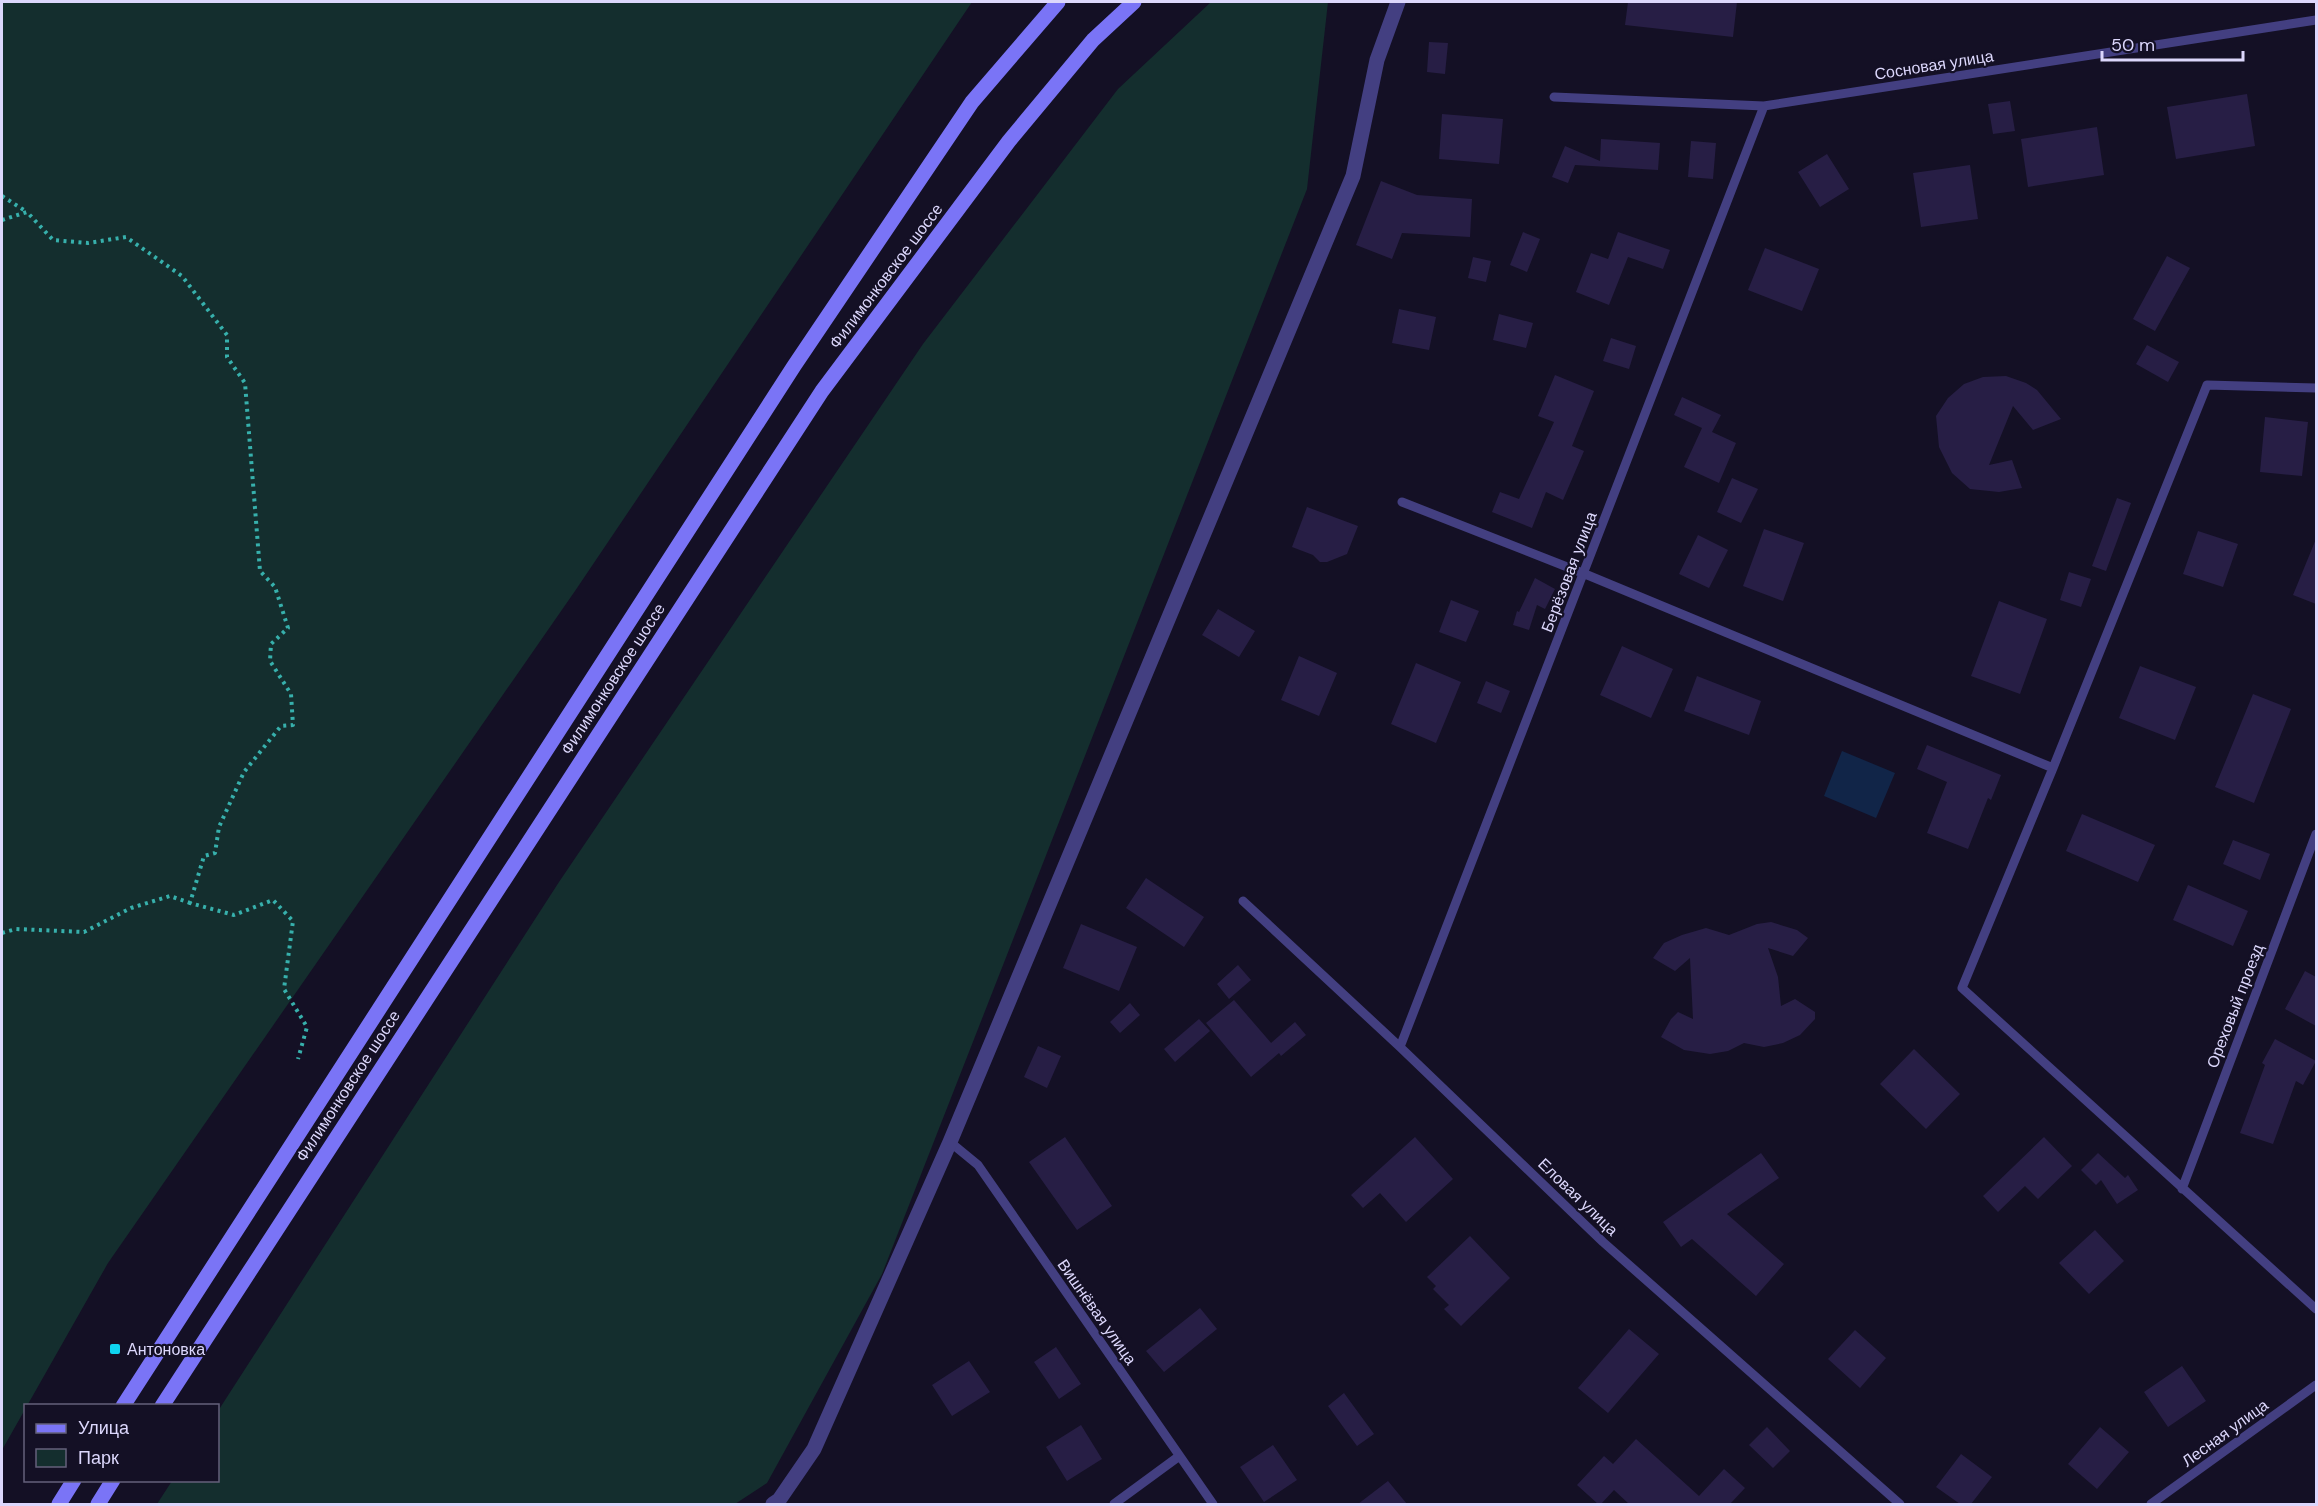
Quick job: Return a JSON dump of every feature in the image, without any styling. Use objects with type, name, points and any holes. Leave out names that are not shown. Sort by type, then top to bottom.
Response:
[{"type":"main road","name":"Филимонковское шоссе","points":[[124,1404],[794,366],[972,102],[1058,2]]},
{"type":"main road","name":"Филимонковское шоссе","points":[[163,1404],[822,391],[1009,141],[1093,40],[1134,2]]},
{"type":"main road","points":[[59,1504],[73,1482]]},
{"type":"main road","points":[[98,1504],[113,1482]]},
{"type":"street","points":[[773,1504],[779,1500],[814,1449],[950,1142],[1353,176],[1377,60],[1398,2]]},
{"type":"lane","name":"Сосновая улица","points":[[1554,97],[1764,106],[2316,20]]},
{"type":"lane","name":"Берёзовая улица","points":[[1400,1047],[1585,574],[1764,106]]},
{"type":"lane","points":[[2316,388],[2207,385],[1962,988],[2316,1309]]},
{"type":"lane","points":[[1402,502],[1585,574],[2053,768]]},
{"type":"lane","name":"Ореховый проезд","points":[[2182,1189],[2316,834]]},
{"type":"lane","name":"Еловая улица","points":[[1243,901],[1400,1047],[1603,1242],[1900,1504]]},
{"type":"lane","name":"Вишнёвая улица","points":[[950,1142],[978,1165],[1178,1457],[1213,1504]]},
{"type":"lane","name":"Лесная улица","points":[[2151,1504],[2316,1385]]},
{"type":"lane","points":[[1114,1504],[1178,1457]]},
{"type":"path","points":[[2,196],[27,212],[53,240],[88,243],[126,237],[182,276],[227,335],[227,357],[245,383],[260,571],[275,587],[288,628],[271,644],[270,661],[291,694],[293,725],[281,726],[244,772],[219,827],[215,854],[204,856],[190,903]]},
{"type":"path","points":[[2,220],[27,212]]},
{"type":"path","points":[[2,933],[16,929],[84,932],[131,908],[170,896],[234,915],[273,900],[293,921],[284,989],[307,1027],[298,1059]]},
{"type":"green space","points":[[2,2],[972,2],[575,591],[108,1263],[28,1404],[24,1404],[24,1411],[2,1450]]},
{"type":"green space","points":[[1211,2],[1328,2],[1307,189],[882,1274],[767,1483],[735,1504],[157,1504],[171,1482],[219,1482],[219,1409],[559,882],[923,344],[1118,89]]},
{"type":"water","points":[[1842,751],[1895,773],[1876,818],[1824,796]]},
{"type":"building","points":[[1628,2],[1737,2],[1733,37],[1625,25]]},
{"type":"building","points":[[1429,42],[1448,43],[1445,74],[1427,72]]},
{"type":"building","points":[[2247,94],[2255,146],[2176,159],[2167,107]]},
{"type":"building","points":[[2010,101],[2015,131],[1993,134],[1988,104]]},
{"type":"building","points":[[1442,114],[1503,119],[1499,164],[1439,159]]},
{"type":"building","points":[[2097,127],[2104,175],[2028,187],[2021,139]]},
{"type":"building","points":[[1601,139],[1660,143],[1658,170],[1575,165],[1568,183],[1552,177],[1565,146],[1600,161]]},
{"type":"building","points":[[1691,141],[1716,143],[1713,179],[1688,177]]},
{"type":"building","points":[[1827,154],[1849,189],[1820,207],[1798,172]]},
{"type":"building","points":[[1970,165],[1978,219],[1921,227],[1913,173]]},
{"type":"building","points":[[1381,181],[1417,195],[1472,199],[1470,237],[1402,233],[1392,259],[1356,245]]},
{"type":"building","points":[[1523,232],[1540,239],[1527,272],[1510,265]]},
{"type":"building","points":[[1618,232],[1670,250],[1663,269],[1628,257],[1609,305],[1576,292],[1591,253],[1608,259]]},
{"type":"building","points":[[1765,248],[1819,269],[1802,311],[1748,290]]},
{"type":"building","points":[[2167,256],[2190,268],[2155,331],[2133,319]]},
{"type":"building","points":[[1473,257],[1491,261],[1486,282],[1468,278]]},
{"type":"building","points":[[1399,309],[1436,317],[1429,350],[1392,343]]},
{"type":"building","points":[[1499,314],[1533,323],[1526,348],[1493,340]]},
{"type":"building","points":[[1611,338],[1636,346],[1629,369],[1603,361]]},
{"type":"building","points":[[2147,345],[2179,362],[2168,382],[2136,364]]},
{"type":"building","points":[[1555,375],[1594,391],[1572,446],[1584,451],[1563,500],[1546,492],[1532,528],[1492,512],[1500,492],[1519,499],[1554,422],[1538,416]]},
{"type":"building","points":[[2006,376],[2026,383],[2037,390],[2061,419],[2033,430],[2013,406],[1989,465],[2012,460],[2022,488],[1999,492],[1970,489],[1952,473],[1939,447],[1936,416],[1948,398],[1964,384],[1983,377]]},
{"type":"building","points":[[1682,397],[1721,415],[1712,432],[1736,443],[1719,483],[1684,467],[1702,428],[1674,415]]},
{"type":"building","points":[[2265,417],[2308,422],[2302,476],[2260,472]]},
{"type":"building","points":[[1732,478],[1758,489],[1741,523],[1717,512]]},
{"type":"building","points":[[2117,498],[2131,503],[2106,571],[2092,566]]},
{"type":"building","points":[[1307,507],[1358,526],[1347,554],[1327,562],[1320,562],[1313,555],[1292,547]]},
{"type":"building","points":[[1764,529],[1804,543],[1783,601],[1743,586]]},
{"type":"building","points":[[2198,531],[2238,544],[2223,587],[2183,574]]},
{"type":"building","points":[[1698,535],[1728,550],[1709,588],[1679,574]]},
{"type":"building","points":[[2316,539],[2316,604],[2293,595]]},
{"type":"building","points":[[2069,572],[2091,579],[2081,607],[2060,600]]},
{"type":"building","points":[[1535,578],[1555,589],[1545,609],[1537,605],[1529,630],[1513,625],[1517,611],[1519,612]]},
{"type":"building","points":[[1451,600],[1479,611],[1466,642],[1439,632]]},
{"type":"building","points":[[1999,601],[2047,619],[2020,694],[1971,676]]},
{"type":"building","points":[[1218,609],[1255,631],[1239,657],[1202,635]]},
{"type":"building","points":[[1622,646],[1673,669],[1651,718],[1600,695]]},
{"type":"building","points":[[1299,656],[1337,673],[1319,716],[1281,700]]},
{"type":"building","points":[[1416,663],[1461,682],[1436,743],[1391,724]]},
{"type":"building","points":[[2140,666],[2196,687],[2175,740],[2119,718]]},
{"type":"building","points":[[1697,676],[1761,701],[1749,735],[1684,711]]},
{"type":"building","points":[[1486,681],[1510,691],[1501,713],[1477,703]]},
{"type":"building","points":[[2253,694],[2291,709],[2254,803],[2215,787]]},
{"type":"building","points":[[1927,745],[2001,775],[1991,800],[1988,798],[1968,849],[1927,833],[1947,782],[1917,769]]},
{"type":"building","points":[[2082,814],[2155,845],[2138,882],[2066,851]]},
{"type":"building","points":[[2233,840],[2270,854],[2260,880],[2223,864]]},
{"type":"building","points":[[1146,878],[1204,917],[1184,947],[1126,908]]},
{"type":"building","points":[[2188,885],[2248,911],[2233,946],[2173,920]]},
{"type":"building","points":[[1771,922],[1797,930],[1808,938],[1793,956],[1768,948],[1778,977],[1781,1006],[1795,999],[1815,1012],[1815,1019],[1800,1035],[1783,1043],[1764,1047],[1744,1043],[1728,1051],[1710,1054],[1684,1050],[1661,1037],[1671,1019],[1678,1012],[1693,1019],[1690,958],[1675,971],[1653,958],[1664,943],[1706,928],[1729,935],[1757,924]]},
{"type":"building","points":[[1081,924],[1137,947],[1119,991],[1063,968]]},
{"type":"building","points":[[1238,965],[1251,980],[1229,999],[1217,984]]},
{"type":"building","points":[[2305,971],[2316,977],[2316,1026],[2285,1009]]},
{"type":"building","points":[[1234,1000],[1271,1043],[1295,1022],[1306,1035],[1281,1056],[1279,1053],[1251,1077],[1206,1023]]},
{"type":"building","points":[[1130,1003],[1140,1015],[1120,1033],[1110,1022]]},
{"type":"building","points":[[1199,1019],[1210,1031],[1175,1062],[1164,1049]]},
{"type":"building","points":[[2275,1039],[2316,1061],[2303,1085],[2296,1081],[2273,1144],[2240,1133],[2265,1065],[2262,1063]]},
{"type":"building","points":[[1038,1046],[1061,1056],[1047,1088],[1024,1077]]},
{"type":"building","points":[[1914,1049],[1960,1094],[1926,1129],[1880,1084]]},
{"type":"building","points":[[1065,1137],[1112,1206],[1077,1230],[1029,1162]]},
{"type":"building","points":[[1415,1137],[1453,1179],[1406,1222],[1380,1193],[1363,1208],[1351,1195]]},
{"type":"building","points":[[2044,1137],[2072,1166],[2038,1199],[2025,1186],[1998,1212],[1983,1196]]},
{"type":"building","points":[[1761,1153],[1779,1178],[1727,1214],[1784,1264],[1756,1296],[1692,1239],[1681,1247],[1663,1222]]},
{"type":"building","points":[[2098,1153],[2125,1178],[2128,1175],[2138,1190],[2117,1204],[2101,1180],[2096,1185],[2081,1170]]},
{"type":"building","points":[[2095,1230],[2124,1261],[2089,1294],[2059,1263]]},
{"type":"building","points":[[1470,1236],[1510,1278],[1461,1326],[1444,1309],[1449,1305],[1433,1289],[1436,1286],[1427,1277]]},
{"type":"building","points":[[1200,1308],[1217,1329],[1164,1372],[1146,1351]]},
{"type":"building","points":[[1629,1329],[1659,1354],[1608,1413],[1578,1388]]},
{"type":"building","points":[[1855,1330],[1886,1358],[1860,1388],[1828,1359]]},
{"type":"building","points":[[1056,1347],[1081,1384],[1059,1399],[1034,1362]]},
{"type":"building","points":[[969,1361],[990,1392],[952,1416],[932,1385]]},
{"type":"building","points":[[2182,1366],[2206,1401],[2168,1427],[2144,1392]]},
{"type":"building","points":[[1344,1393],[1374,1434],[1357,1446],[1328,1406]]},
{"type":"building","points":[[1081,1425],[1102,1459],[1067,1481],[1046,1447]]},
{"type":"building","points":[[1767,1427],[1790,1451],[1773,1468],[1749,1445]]},
{"type":"building","points":[[2100,1427],[2129,1452],[2097,1489],[2068,1464]]},
{"type":"building","points":[[1636,1439],[1699,1496],[1724,1469],[1745,1488],[1730,1504],[1629,1504],[1614,1490],[1601,1504],[1598,1504],[1577,1485],[1604,1456],[1613,1464]]},
{"type":"building","points":[[1273,1445],[1297,1480],[1264,1502],[1240,1467]]},
{"type":"building","points":[[1961,1454],[1992,1477],[1971,1504],[1960,1504],[1936,1487]]},
{"type":"building","points":[[1388,1481],[1407,1504],[1358,1504]]},
{"type":"place","name":"Антоновка","points":[[115,1349]]}]
